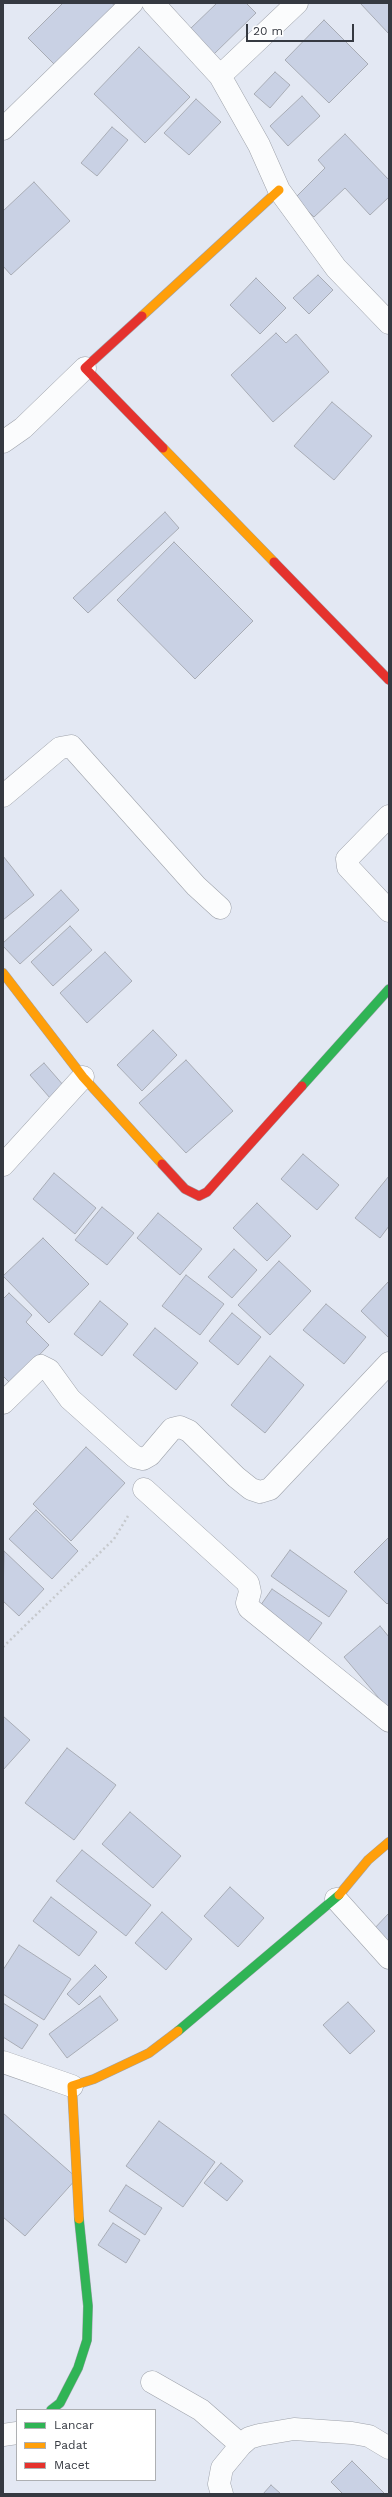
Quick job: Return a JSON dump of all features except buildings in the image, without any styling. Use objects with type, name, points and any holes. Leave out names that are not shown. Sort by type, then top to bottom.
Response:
[{"type":"street","points":[[3,129],[132,3]]},
{"type":"street","points":[[153,3],[220,76],[259,145],[279,190],[336,268],[389,323]]},
{"type":"street","points":[[220,76],[297,3]]},
{"type":"street","points":[[3,442],[22,428],[85,368],[279,190]]},
{"type":"street","points":[[85,368],[389,680]]},
{"type":"street","points":[[3,796],[60,748],[71,746],[196,886],[220,908]]},
{"type":"street","points":[[389,816],[347,859],[348,868],[389,911]]},
{"type":"street","points":[[3,973],[84,1077],[185,1189],[199,1196],[207,1192],[389,989]]},
{"type":"street","points":[[3,1165],[84,1077]]},
{"type":"street","points":[[3,1403],[41,1366],[49,1370],[70,1399],[134,1457],[143,1459],[150,1455],[172,1429],[180,1427],[188,1431],[236,1477],[251,1489],[260,1492],[270,1489],[389,1363]]},
{"type":"street","points":[[144,1489],[248,1583],[250,1592],[247,1603],[249,1608],[389,1721]]},
{"type":"street","points":[[3,2062],[72,2086],[94,2079],[149,2053],[189,2023],[236,1981],[336,1899],[368,1860],[389,1842]]},
{"type":"street","points":[[336,1899],[389,1958]]},
{"type":"street","points":[[52,2409],[60,2403],[78,2368],[88,2340],[88,2306],[80,2247],[72,2086]]},
{"type":"street","points":[[152,2382],[201,2410],[241,2445]]},
{"type":"street","points":[[222,2494],[219,2484],[222,2468],[241,2445],[249,2438],[294,2429],[369,2436],[389,2448]]},
{"type":"street","points":[[3,2435],[16,2433]]},
{"type":"path","points":[[3,1647],[114,1539],[144,1489]]},
{"type":"traffic: fast","points":[[302,1086],[389,989]]},
{"type":"traffic: fast","points":[[178,2031],[339,1895]]},
{"type":"traffic: fast","points":[[52,2409],[60,2403],[78,2368],[87,2340],[88,2306],[79,2219]]},
{"type":"traffic: slow","points":[[142,316],[279,190]]},
{"type":"traffic: slow","points":[[163,448],[274,562]]},
{"type":"traffic: slow","points":[[3,973],[83,1077],[162,1164]]},
{"type":"traffic: slow","points":[[339,1895],[368,1860],[389,1842]]},
{"type":"traffic: slow","points":[[79,2219],[72,2086],[94,2079],[149,2053],[178,2031]]},
{"type":"traffic: jam","points":[[142,316],[85,368],[163,448]]},
{"type":"traffic: jam","points":[[274,562],[389,680]]},
{"type":"traffic: jam","points":[[162,1164],[185,1189],[199,1196],[207,1192],[302,1086]]}]
